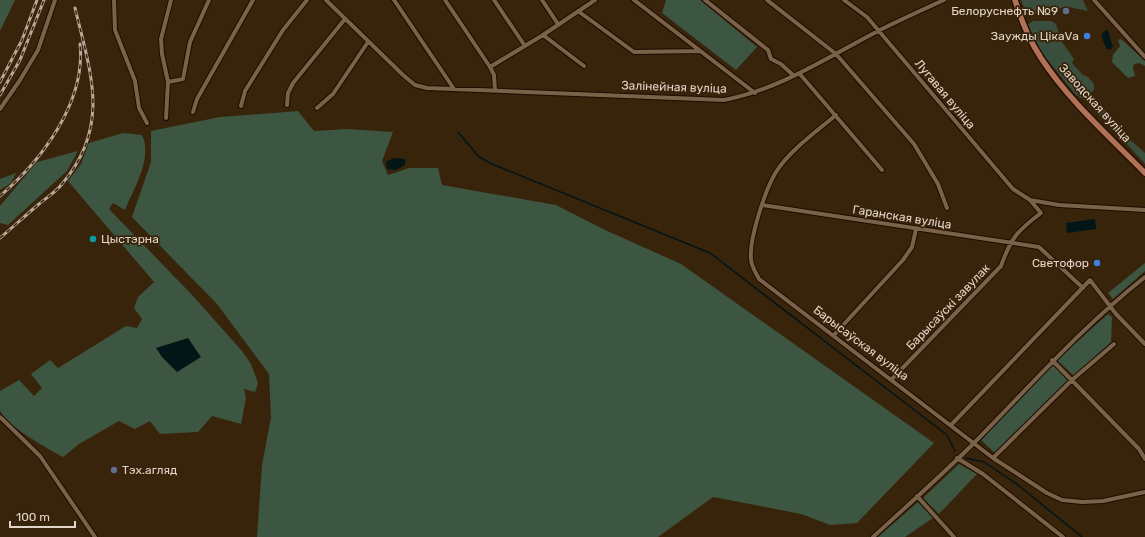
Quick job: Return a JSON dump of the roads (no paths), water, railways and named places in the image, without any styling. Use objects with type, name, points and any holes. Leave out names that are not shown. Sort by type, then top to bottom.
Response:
[{"type":"main road","name":"Заводская вуліца","points":[[1015,0],[1029,37],[1040,57],[1060,84],[1145,173]]},
{"type":"street","points":[[0,109],[35,57],[55,0]]},
{"type":"street","points":[[114,0],[115,30],[135,81],[139,108],[147,123]]},
{"type":"street","points":[[166,118],[168,82],[162,54],[161,39],[171,0]]},
{"type":"street","points":[[168,82],[183,79],[190,42],[209,0]]},
{"type":"street","points":[[193,112],[197,99],[253,0]]},
{"type":"street","points":[[241,106],[245,91],[283,30],[307,0]]},
{"type":"street","name":"Залінейная вуліца","points":[[326,0],[403,76],[415,85],[427,88],[724,100],[755,93],[794,76],[879,30]]},
{"type":"street","points":[[394,0],[454,89]]},
{"type":"street","points":[[445,0],[490,67],[494,75],[495,91]]},
{"type":"street","points":[[494,0],[525,46]]},
{"type":"street","points":[[542,0],[558,24]]},
{"type":"street","points":[[634,0],[755,93]]},
{"type":"street","points":[[705,0],[768,50],[771,59],[781,64],[794,76]]},
{"type":"street","points":[[768,0],[836,54],[914,144],[938,184],[948,208]]},
{"type":"street","name":"Лугавая вуліца","points":[[844,0],[867,17],[1013,189],[1030,200]]},
{"type":"street","points":[[879,30],[944,0]]},
{"type":"street","points":[[1094,0],[1145,57]]},
{"type":"street","points":[[490,67],[543,35],[592,1]]},
{"type":"street","points":[[578,11],[634,52],[700,51]]},
{"type":"street","points":[[287,105],[288,93],[293,83],[345,19]]},
{"type":"street","points":[[543,35],[584,66]]},
{"type":"street","points":[[317,108],[333,94],[368,42]]},
{"type":"street","points":[[799,73],[882,170]]},
{"type":"street","points":[[762,205],[776,172],[790,156],[836,115]]},
{"type":"street","points":[[1030,200],[1059,205],[1145,210]]},
{"type":"street","points":[[1009,243],[1025,225],[1041,214],[1030,200]]},
{"type":"street","name":"Гаранская вуліца","points":[[762,205],[1039,247],[1083,288]]},
{"type":"street","name":"Барысаўская вуліца","points":[[762,205],[753,236],[751,260],[759,279],[892,379],[993,458],[1047,493],[1062,500],[1102,502],[1122,496],[1144,493]]},
{"type":"street","points":[[834,335],[903,260],[912,247],[916,229]]},
{"type":"street","name":"Барысаўскі завулак","points":[[892,379],[1001,266],[1009,243]]},
{"type":"street","points":[[873,537],[974,443],[1052,360],[1110,306],[1145,277]]},
{"type":"street","points":[[951,425],[1090,280],[1110,306],[1145,344]]},
{"type":"street","points":[[993,458],[1072,380],[1114,344]]},
{"type":"street","points":[[1052,360],[1139,449],[1145,459]]},
{"type":"street","points":[[0,417],[29,443],[40,456],[95,537]]},
{"type":"street","points":[[957,458],[983,474],[1063,537]]},
{"type":"street","points":[[917,496],[954,537]]},
{"type":"waterway","points":[[458,132],[479,157],[492,164],[710,253],[947,435],[955,451]]},
{"type":"waterway","points":[[966,458],[984,462],[1018,485],[1082,537]]},
{"type":"railway","points":[[0,82],[22,40],[37,0]]},
{"type":"railway","points":[[0,95],[20,60],[44,0]]},
{"type":"railway","points":[[0,238],[60,187],[77,162],[87,141],[92,120],[93,99],[87,55],[75,8]]},
{"type":"railway","points":[[0,196],[16,182],[31,165],[58,128],[76,87],[80,66],[80,44]]},
{"type":"place","name":"Белоруснефть №9","points":[[1066,11]]},
{"type":"place","name":"Заужды ЦікаVа","points":[[1087,36]]},
{"type":"place","name":"Цыстэрна","points":[[93,239]]},
{"type":"place","name":"Светофор","points":[[1097,263]]},
{"type":"place","name":"Тэх.агляд","points":[[114,470]]}]
